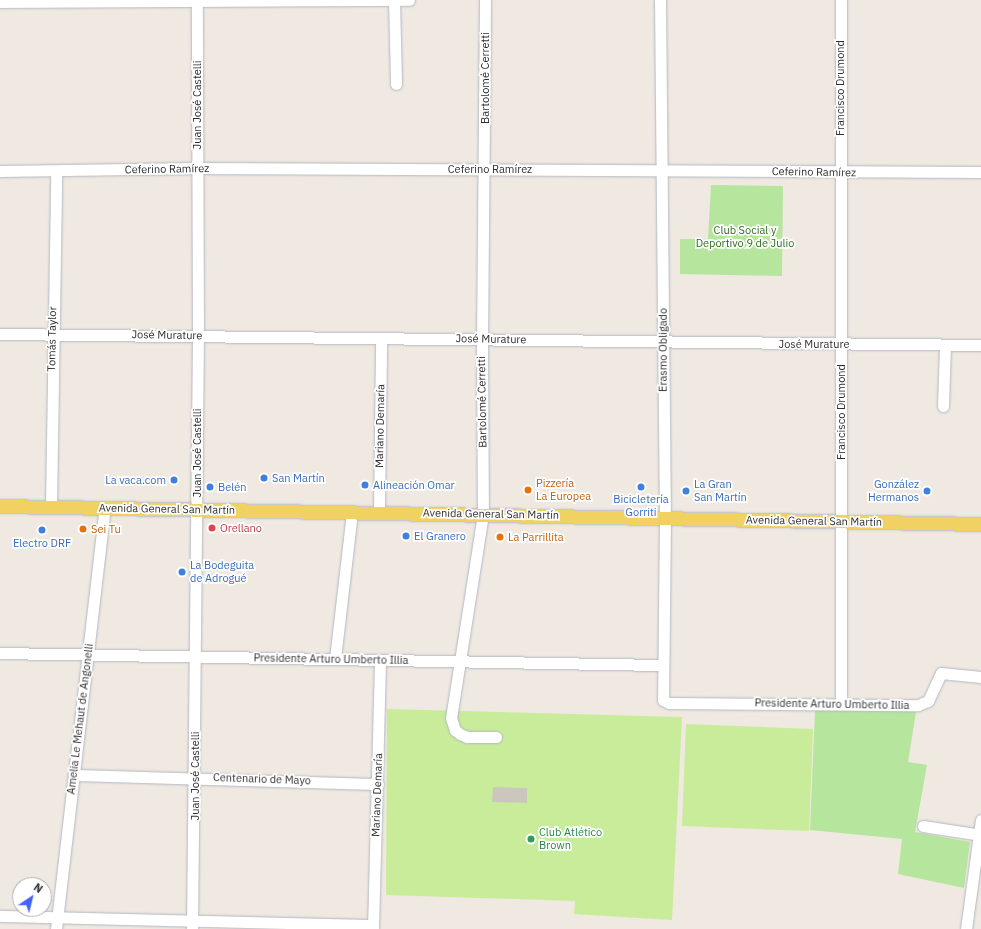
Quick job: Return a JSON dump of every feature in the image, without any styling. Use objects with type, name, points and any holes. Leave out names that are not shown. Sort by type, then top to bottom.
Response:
[{"type":"main road","name":"Avenida General San Martín","points":[[0,506],[664,517],[842,523],[981,524]]},
{"type":"street","name":"Juan José Castelli","points":[[193,926],[198,336],[197,0]]},
{"type":"street","points":[[394,0],[396,84]]},
{"type":"street","points":[[0,2],[409,0]]},
{"type":"street","name":"Bartolomé Cerretti","points":[[485,0],[482,339],[483,514],[458,662],[452,705],[452,725],[460,734],[467,737],[496,737]]},
{"type":"street","name":"Erasmo Obligado","points":[[660,0],[664,517],[663,700]]},
{"type":"street","name":"Francisco Drumond","points":[[840,704],[842,523],[840,172],[841,0]]},
{"type":"street","name":"Ceferino Ramírez","points":[[0,171],[197,168],[662,169],[840,172],[981,172]]},
{"type":"street","name":"Tomás Taylor","points":[[51,507],[52,334],[56,171]]},
{"type":"street","name":"José Murature","points":[[0,334],[482,339],[662,343],[981,345]]},
{"type":"street","name":"Mariano Demaría","points":[[379,513],[381,338]]},
{"type":"street","points":[[943,406],[945,345]]},
{"type":"street","name":"Amelia Le Mehaut de Angonelli","points":[[57,924],[105,508]]},
{"type":"street","points":[[335,660],[352,512]]},
{"type":"street","name":"Presidente Arturo Umberto Illia","points":[[0,653],[662,665]]},
{"type":"street","name":"Mariano Demaría","points":[[373,927],[378,784],[380,660]]},
{"type":"street","name":"Presidente Arturo Umberto Illia","points":[[663,700],[669,703],[918,706],[928,701],[941,673],[981,677]]},
{"type":"street","name":"Centenario de Mayo","points":[[74,775],[195,777],[378,784]]},
{"type":"street","points":[[966,929],[981,820]]},
{"type":"street","points":[[923,826],[980,835]]},
{"type":"street","points":[[0,916],[57,924],[373,927]]},
{"type":"green space","name":"Club Social y Deportivo 9 de Julio","points":[[711,185],[783,186],[782,276],[680,274],[680,239],[708,239]]},
{"type":"green space","name":"Club Atlético Brown","points":[[387,709],[682,717],[672,920],[574,914],[575,901],[386,895]]},
{"type":"green space","points":[[815,710],[916,712],[908,762],[927,765],[915,832],[970,842],[964,888],[898,874],[902,839],[810,830]]},
{"type":"green space","points":[[686,724],[813,729],[809,831],[682,826]]},
{"type":"building","points":[[493,787],[527,788],[527,803],[492,802]]},
{"type":"place","name":"San Martín","points":[[264,478]]},
{"type":"place","name":"La vaca.com","points":[[174,480]]},
{"type":"place","name":"Alineación Omar","points":[[365,485]]},
{"type":"place","name":"Belén","points":[[210,487]]},
{"type":"place","name":"Bicicletería Gorriti","points":[[641,487]]},
{"type":"place","name":"Pizzería La Europea","points":[[528,490]]},
{"type":"place","name":"La Gran San Martín","points":[[686,491]]},
{"type":"place","name":"González Hermanos","points":[[927,491]]},
{"type":"place","name":"Orellano","points":[[212,528]]},
{"type":"place","name":"Sei Tu","points":[[83,529]]},
{"type":"place","name":"Electro DRF","points":[[42,530]]},
{"type":"place","name":"El Granero","points":[[406,536]]},
{"type":"place","name":"La Parrillita","points":[[500,537]]},
{"type":"place","name":"La Bodeguita de Adrogué","points":[[182,572]]},
{"type":"place","name":"Club Atlético Brown","points":[[531,839]]}]
